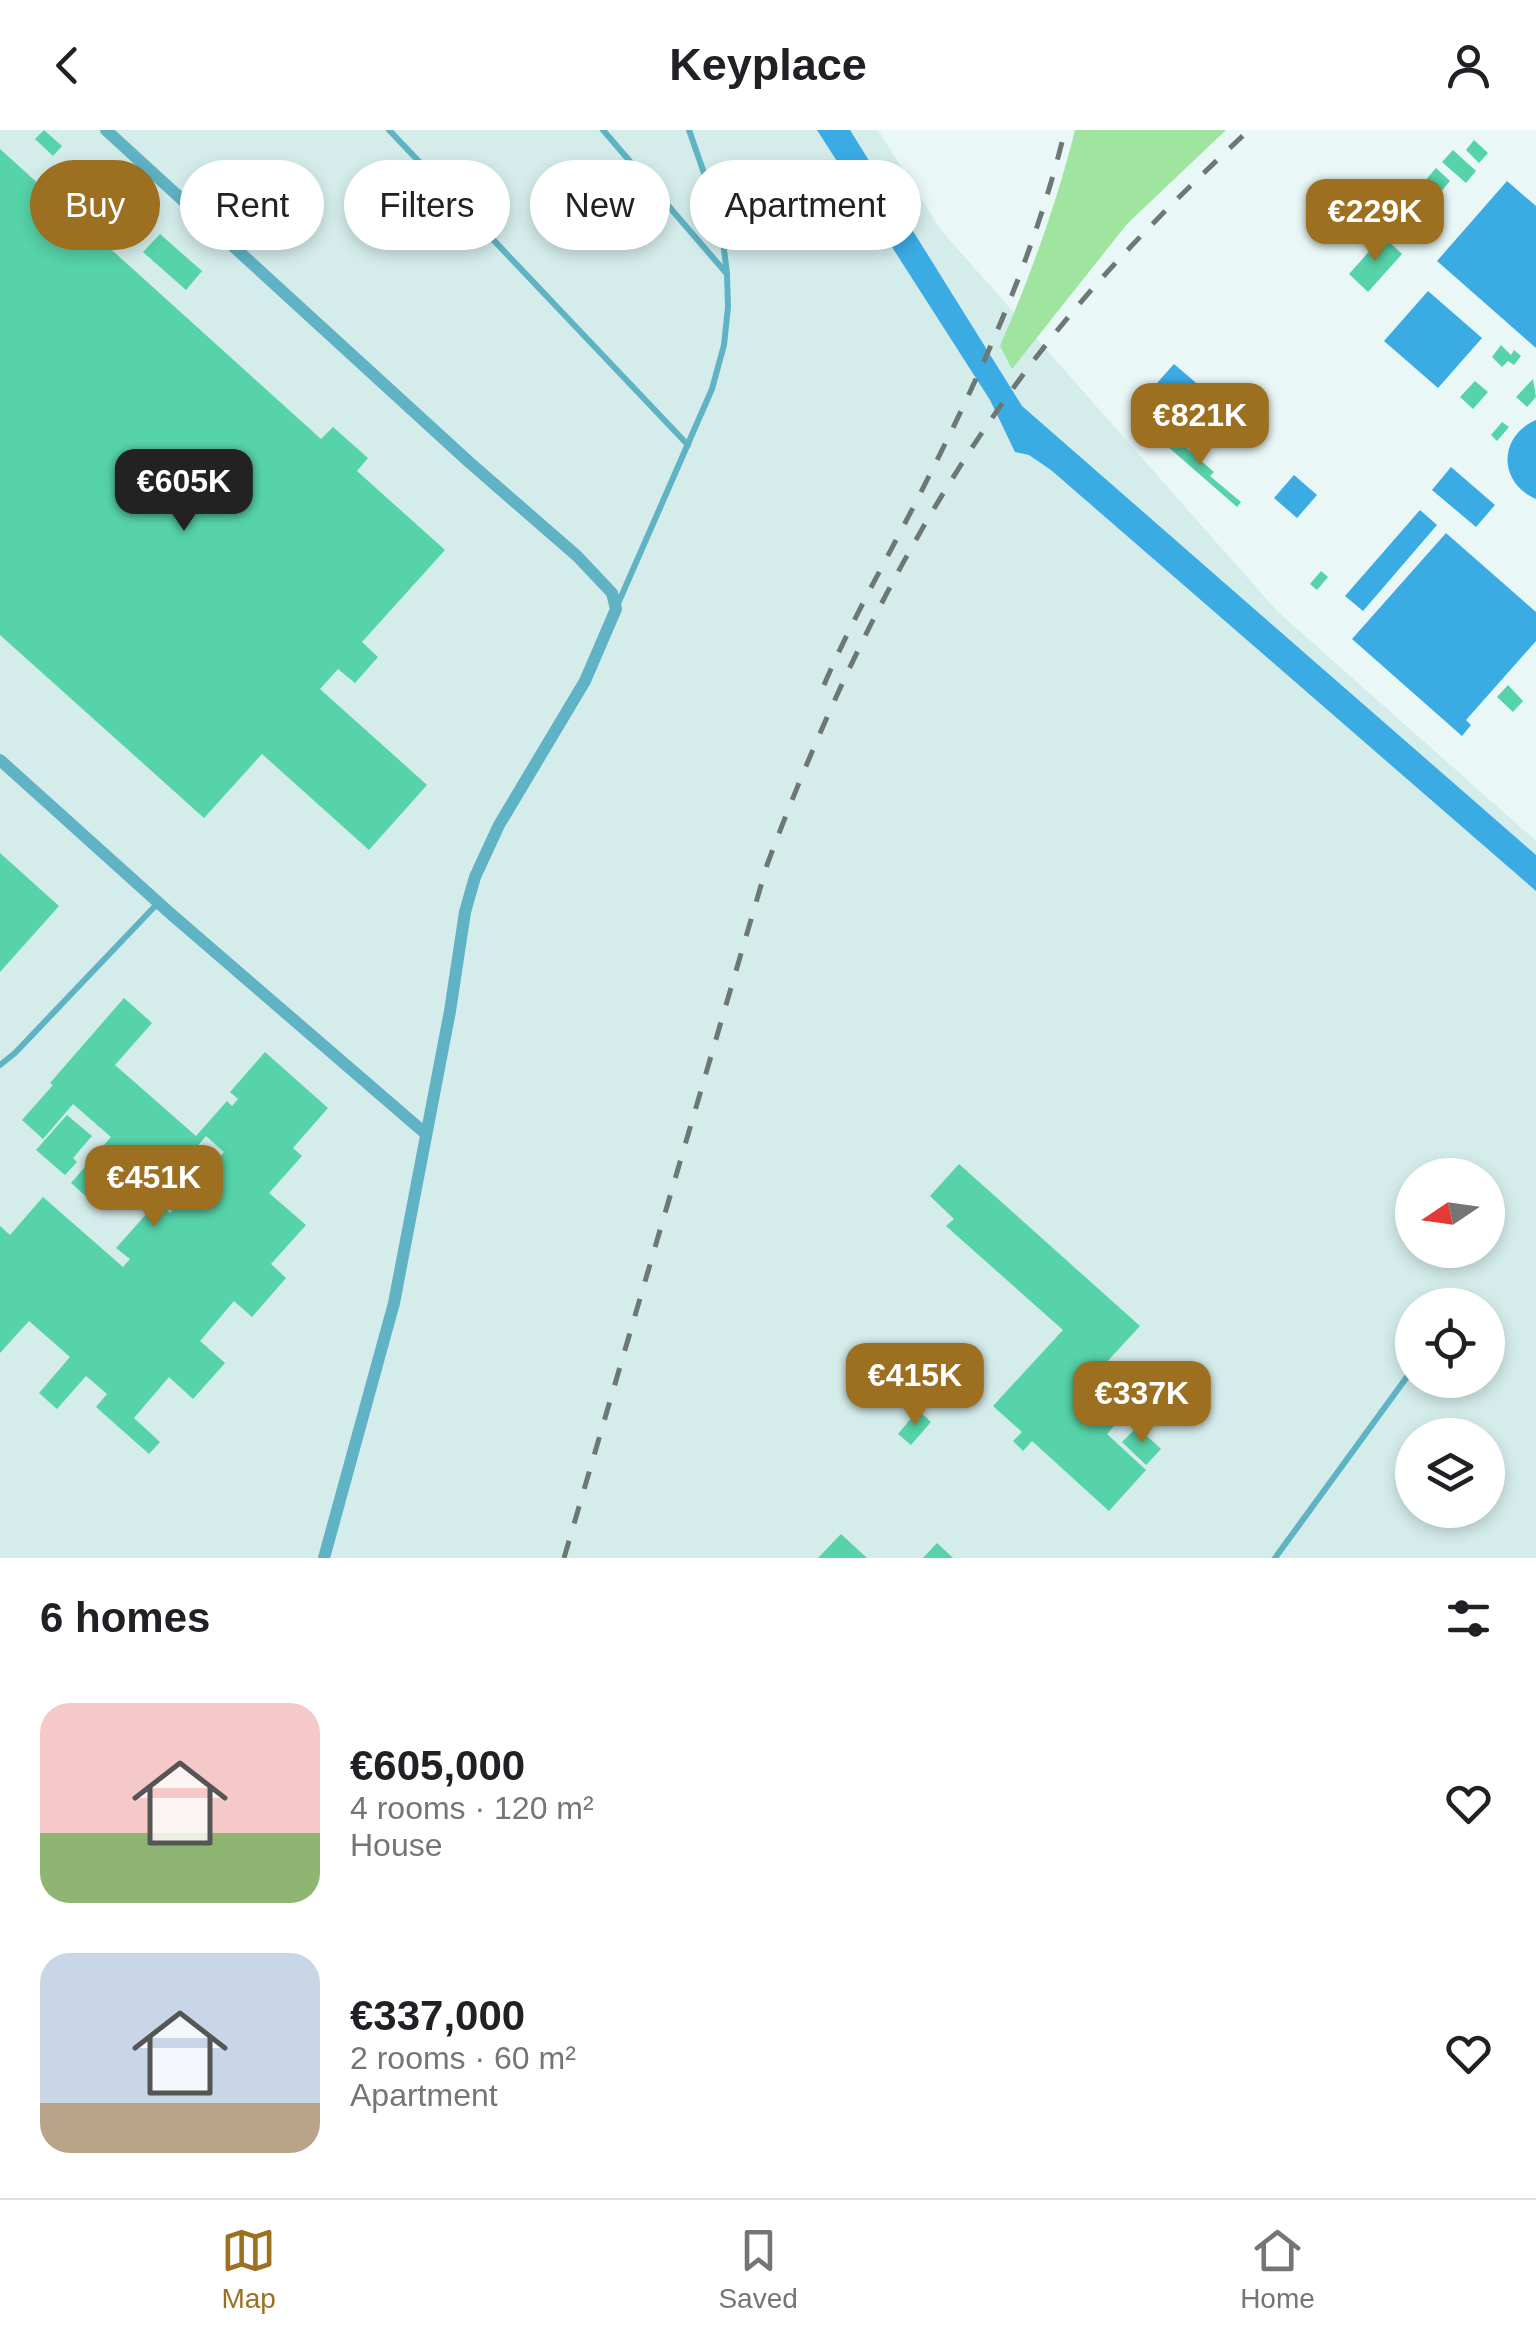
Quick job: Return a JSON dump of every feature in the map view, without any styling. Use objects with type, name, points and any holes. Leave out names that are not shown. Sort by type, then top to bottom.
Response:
[{"type":"street","points":[[106,130],[577,556],[612,594],[616,609],[585,681],[499,825],[475,877],[465,912],[383,1352],[324,1558]]},
{"type":"street","points":[[0,760],[158,903],[426,1134]]},
{"type":"lane","points":[[389,130],[688,445]]},
{"type":"lane","points":[[604,130],[727,274]]},
{"type":"lane","points":[[616,609],[712,389],[724,346],[727,274],[720,219],[689,130]]},
{"type":"lane","points":[[0,1065],[15,1054],[158,903]]},
{"type":"lane","points":[[1275,1558],[1395,1393]]},
{"type":"shaded area","points":[[0,130],[878,130],[897,160],[690,160],[690,250],[921,250],[921,198],[941,230],[1277,611],[1536,841],[1536,1558],[0,1558]]},
{"type":"green space","points":[[1075,130],[1226,130],[1127,224],[1012,369],[1000,346],[1042,240]]},
{"type":"water","points":[[817,130],[850,130],[869,160],[836,160]]},
{"type":"water","points":[[1507,181],[1536,206],[1536,348],[1437,261]]},
{"type":"water","points":[[921,244],[1022,406],[1536,855],[1536,891],[1051,470],[1029,455],[1015,452],[990,400],[894,250],[921,250]]},
{"type":"water","points":[[1428,291],[1482,338],[1438,388],[1384,341]]},
{"type":"water","points":[[1174,364],[1202,388],[1177,417],[1149,392]]},
{"type":"water","points":[[1536,420],[1536,499],[1515,482],[1508,460],[1515,437]]},
{"type":"water","points":[[1451,467],[1495,505],[1476,527],[1432,490]]},
{"type":"water","points":[[1294,475],[1317,495],[1297,518],[1274,498]]},
{"type":"water","points":[[1420,510],[1437,525],[1363,611],[1345,596]]},
{"type":"water","points":[[1446,533],[1536,612],[1536,641],[1466,720],[1471,725],[1462,736],[1352,639]]},
{"type":"building","points":[[44,130],[62,146],[53,156],[35,139]]},
{"type":"building","points":[[1474,140],[1488,153],[1479,163],[1466,150]]},
{"type":"building","points":[[0,149],[30,176],[30,250],[112,250],[321,439],[333,427],[368,458],[357,471],[445,550],[362,642],[378,657],[355,683],[338,669],[320,689],[427,785],[369,850],[262,754],[204,818],[0,635]]},
{"type":"building","points":[[1453,150],[1476,171],[1466,183],[1442,162]]},
{"type":"building","points":[[1436,168],[1450,181],[1433,201],[1418,189]]},
{"type":"building","points":[[1405,209],[1420,223],[1413,231],[1397,218]]},
{"type":"building","points":[[160,234],[202,271],[186,290],[143,252],[160,250]]},
{"type":"building","points":[[1383,236],[1402,254],[1368,292],[1349,274]]},
{"type":"building","points":[[1501,345],[1511,355],[1514,350],[1521,356],[1514,365],[1508,361],[1502,367],[1492,357]]},
{"type":"building","points":[[1533,379],[1536,397],[1527,407],[1516,397]]},
{"type":"building","points":[[1475,381],[1488,392],[1473,409],[1460,397]]},
{"type":"building","points":[[1502,422],[1509,427],[1497,441],[1491,435]]},
{"type":"building","points":[[1174,437],[1241,502],[1237,507],[1166,445]]},
{"type":"building","points":[[1321,571],[1328,577],[1317,590],[1310,584]]},
{"type":"building","points":[[1508,685],[1523,701],[1513,712],[1497,697]]},
{"type":"building","points":[[0,853],[59,906],[0,972]]},
{"type":"building","points":[[124,998],[152,1023],[115,1065],[196,1136],[227,1101],[232,1106],[238,1099],[230,1092],[265,1052],[328,1108],[293,1148],[302,1156],[269,1193],[306,1225],[271,1264],[286,1278],[252,1317],[234,1301],[200,1341],[225,1363],[193,1399],[169,1377],[134,1418],[160,1442],[149,1454],[96,1407],[107,1394],[86,1376],[57,1409],[39,1393],[70,1357],[29,1321],[0,1353],[0,1226],[10,1235],[43,1197],[123,1267],[130,1259],[116,1248],[157,1202],[170,1213],[224,1152],[206,1136],[164,1185],[138,1162],[98,1207],[71,1183],[111,1137],[73,1104],[43,1139],[22,1120]]},
{"type":"building","points":[[67,1115],[92,1136],[73,1158],[77,1162],[65,1175],[36,1150]]},
{"type":"building","points":[[959,1164],[1140,1326],[1104,1365],[1140,1396],[1107,1434],[1146,1470],[1109,1511],[1032,1441],[1023,1451],[1013,1441],[1022,1432],[993,1406],[1063,1330],[946,1226],[954,1219],[930,1196]]},
{"type":"building","points":[[918,1410],[931,1422],[911,1445],[898,1434]]},
{"type":"building","points":[[1137,1427],[1161,1449],[1146,1465],[1122,1442]]},
{"type":"building","points":[[841,1534],[867,1558],[818,1558]]},
{"type":"building","points":[[937,1543],[953,1558],[923,1558]]},
{"type":"railway","points":[[824,685],[986,356],[1022,268],[1065,130]]},
{"type":"railway","points":[[564,1558],[767,865],[859,648],[934,509],[1021,377],[1112,267],[1249,130]]}]
